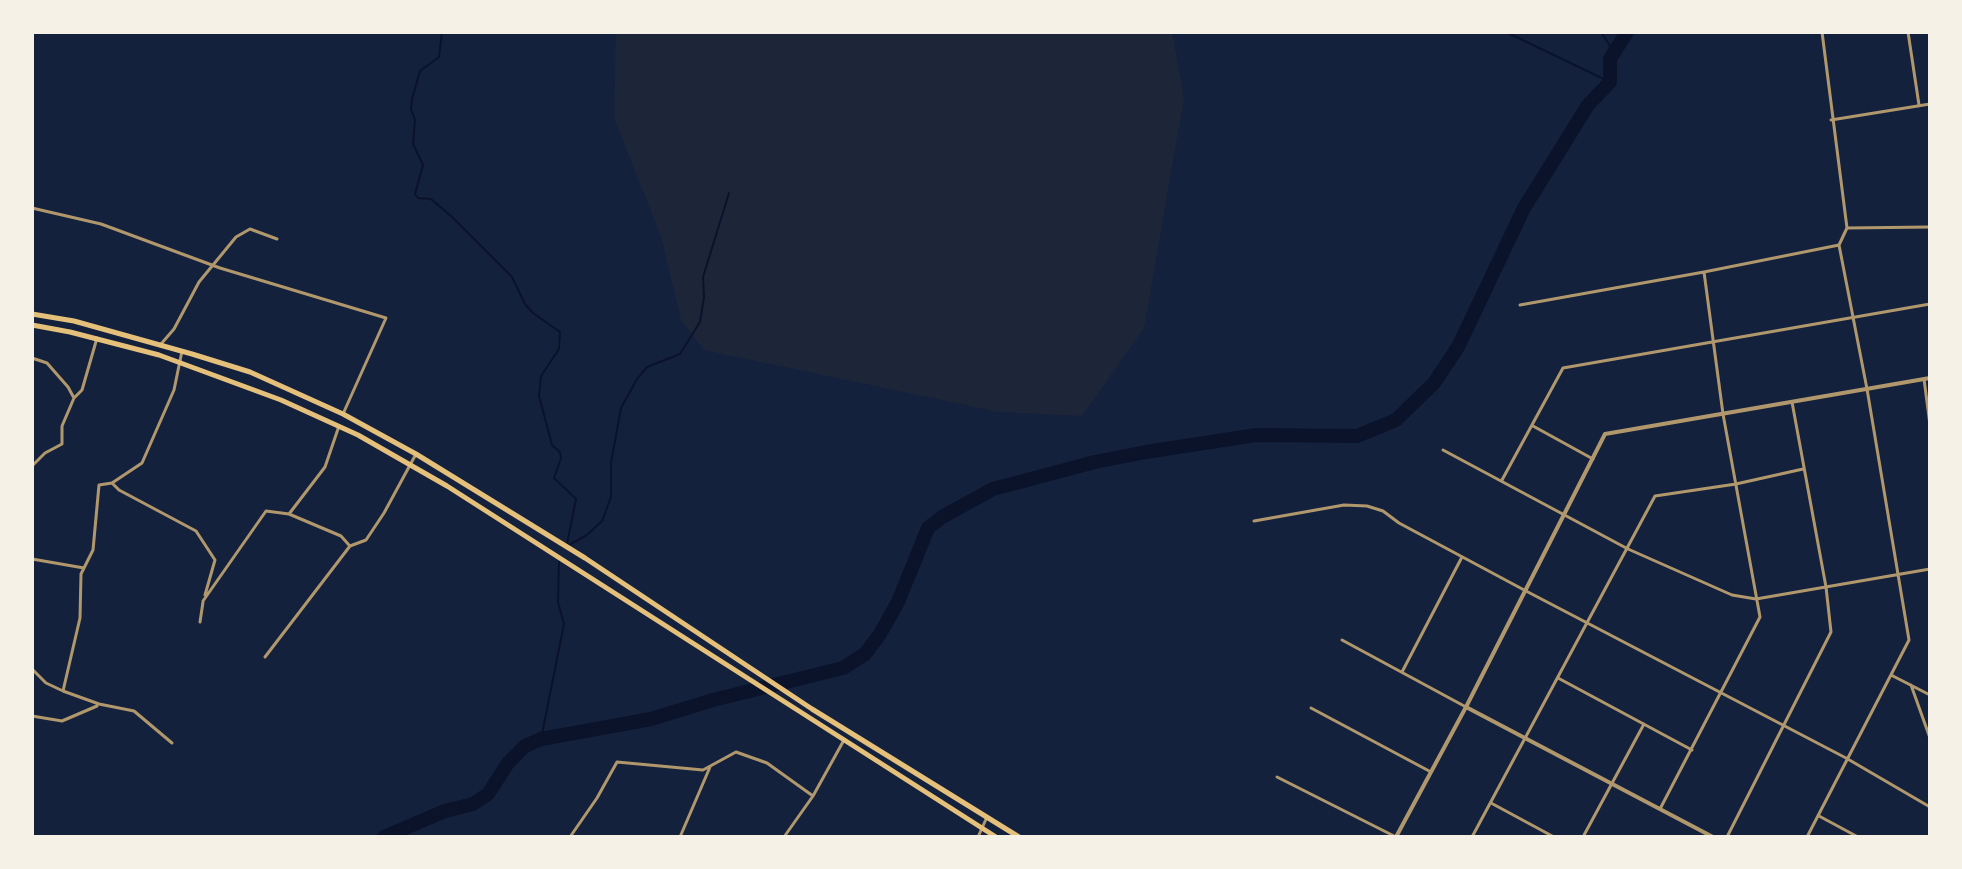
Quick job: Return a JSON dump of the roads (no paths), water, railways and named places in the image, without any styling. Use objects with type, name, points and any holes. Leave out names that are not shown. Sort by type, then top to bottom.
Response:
[{"type":"main road","points":[[32,314],[74,321],[161,344],[250,372],[343,414],[416,454],[585,558],[761,676],[1019,837]]},
{"type":"main road","points":[[32,325],[97,338],[179,362],[281,400],[411,464],[996,837]]},
{"type":"main road","points":[[686,639],[693,630]]},
{"type":"street","points":[[1807,837],[1909,640],[1867,389],[1839,245],[1847,228],[1822,32]]},
{"type":"street","points":[[1908,32],[1919,105]]},
{"type":"street","points":[[1831,120],[1930,104]]},
{"type":"street","points":[[32,208],[101,224],[213,265],[386,318],[343,414]]},
{"type":"street","points":[[1847,228],[1930,227]]},
{"type":"street","points":[[161,344],[174,329],[199,282],[236,237],[250,229],[277,239]]},
{"type":"street","points":[[1520,305],[1839,245]]},
{"type":"street","points":[[1660,809],[1760,617],[1723,414],[1704,272]]},
{"type":"street","points":[[1502,481],[1563,368],[1930,304]]},
{"type":"street","points":[[32,466],[45,453],[62,444],[62,426],[74,398],[82,390],[97,338]]},
{"type":"street","points":[[63,691],[80,618],[81,574],[93,550],[99,485],[112,483],[142,463],[174,390],[182,351]]},
{"type":"street","points":[[32,358],[47,363],[74,398]]},
{"type":"street","points":[[1277,777],[1397,837],[1605,434],[1927,379],[1930,425]]},
{"type":"street","points":[[1727,837],[1831,632],[1826,587],[1792,402]]},
{"type":"street","points":[[289,514],[325,467],[339,426]]},
{"type":"street","points":[[1532,426],[1593,459]]},
{"type":"street","points":[[1443,450],[1628,549],[1732,595],[1756,599],[1930,569]]},
{"type":"street","points":[[265,657],[350,546],[366,540],[416,454]]},
{"type":"street","points":[[1472,837],[1655,496],[1736,484],[1803,469]]},
{"type":"street","points":[[112,483],[119,490],[196,531],[215,560],[200,622]]},
{"type":"street","points":[[1254,521],[1344,505],[1367,506],[1383,511],[1462,557],[1846,758],[1930,807]]},
{"type":"street","points":[[203,601],[266,511],[289,514],[341,536],[350,546]]},
{"type":"street","points":[[1402,672],[1462,557]]},
{"type":"street","points":[[32,559],[84,568]]},
{"type":"street","points":[[1342,640],[1713,837]]},
{"type":"street","points":[[32,669],[46,683],[63,691],[99,704],[134,711],[172,743]]},
{"type":"street","points":[[1891,675],[1930,695]]},
{"type":"street","points":[[1558,678],[1692,750]]},
{"type":"street","points":[[1911,685],[1930,738]]},
{"type":"street","points":[[32,716],[62,721],[99,704]]},
{"type":"street","points":[[1311,708],[1431,772]]},
{"type":"street","points":[[1583,837],[1644,724]]},
{"type":"street","points":[[784,837],[813,796],[844,740]]},
{"type":"street","points":[[570,837],[617,762],[703,770],[736,752],[767,763],[813,796]]},
{"type":"street","points":[[680,837],[710,767]]},
{"type":"street","points":[[1491,803],[1554,837]]},
{"type":"street","points":[[1818,815],[1858,837]]},
{"type":"street","points":[[978,837],[987,817]]},
{"type":"waterway","points":[[442,32],[439,57],[420,71],[412,99],[411,109],[415,120],[413,144],[423,165],[415,194],[418,198],[431,199],[451,216],[512,277],[533,313],[560,332],[559,349],[541,376],[539,396],[552,445],[560,452],[554,478],[576,499],[567,544]]},
{"type":"waterway","points":[[1506,32],[1610,82]]},
{"type":"waterway","points":[[1601,32],[1610,46],[1610,59]]},
{"type":"waterway","points":[[384,837],[445,811],[473,804],[488,794],[508,763],[525,746],[541,739],[651,719],[713,700],[843,668],[865,654],[880,634],[898,602],[928,528],[993,489],[1146,452],[1256,435],[1357,436],[1396,420],[1434,383],[1458,347],[1524,208],[1588,105],[1610,82],[1610,59],[1627,32]]},
{"type":"waterway","points":[[567,546],[587,535],[602,521],[611,497],[611,463],[621,408],[637,379],[647,367],[680,354],[700,322],[703,277],[729,193]]},
{"type":"waterway","points":[[541,739],[564,624],[558,602],[559,562]]}]
